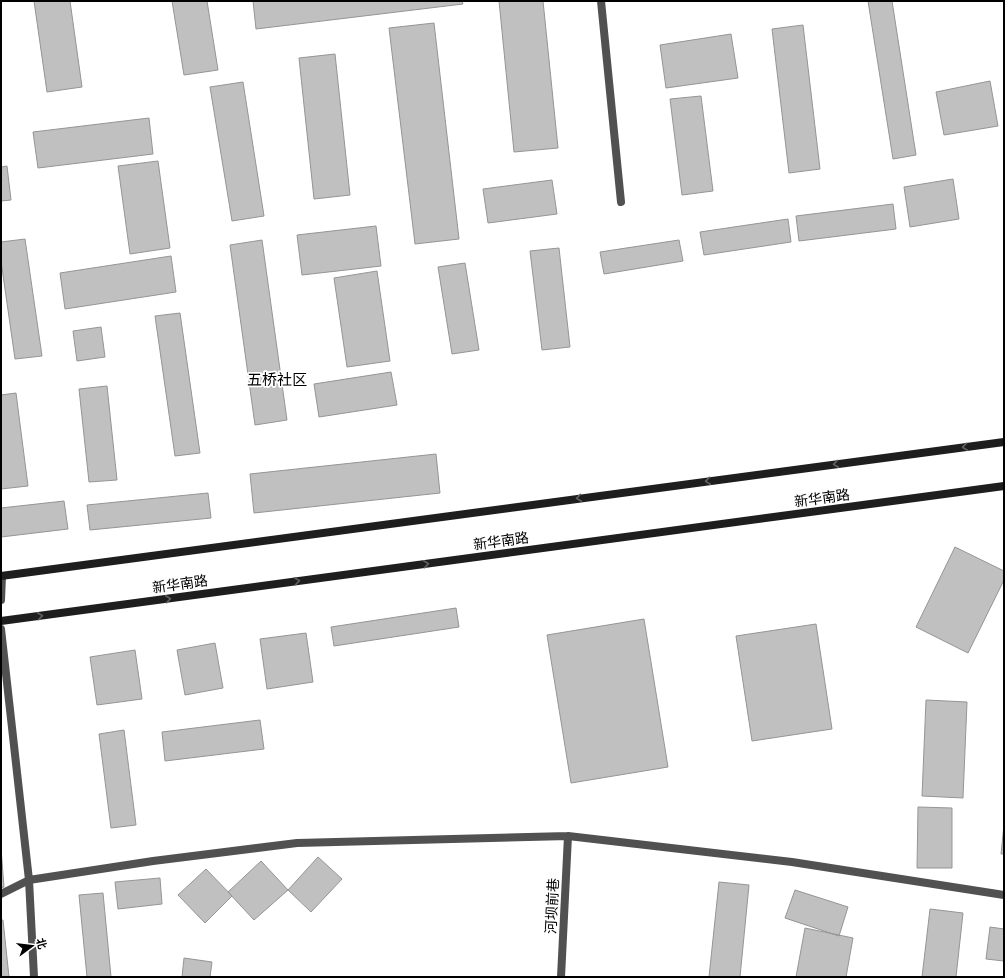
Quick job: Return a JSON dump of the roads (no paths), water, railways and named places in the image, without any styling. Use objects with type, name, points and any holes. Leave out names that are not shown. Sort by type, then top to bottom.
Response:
[{"type":"main road","points":[[2,576],[1004,442]]},
{"type":"main road","name":"新华南路","points":[[1,621],[1004,486]]},
{"type":"street","points":[[601,1],[621,202]]},
{"type":"street","points":[[1,600],[2,576]]},
{"type":"street","points":[[1,629],[29,880],[34,977]]},
{"type":"street","points":[[1,894],[29,880],[153,861],[297,843],[568,836],[792,862],[1004,896]]},
{"type":"street","name":"河坝前巷","points":[[561,977],[568,836]]},
{"type":"district","name":"五桥社区","points":[[277,380]]}]
